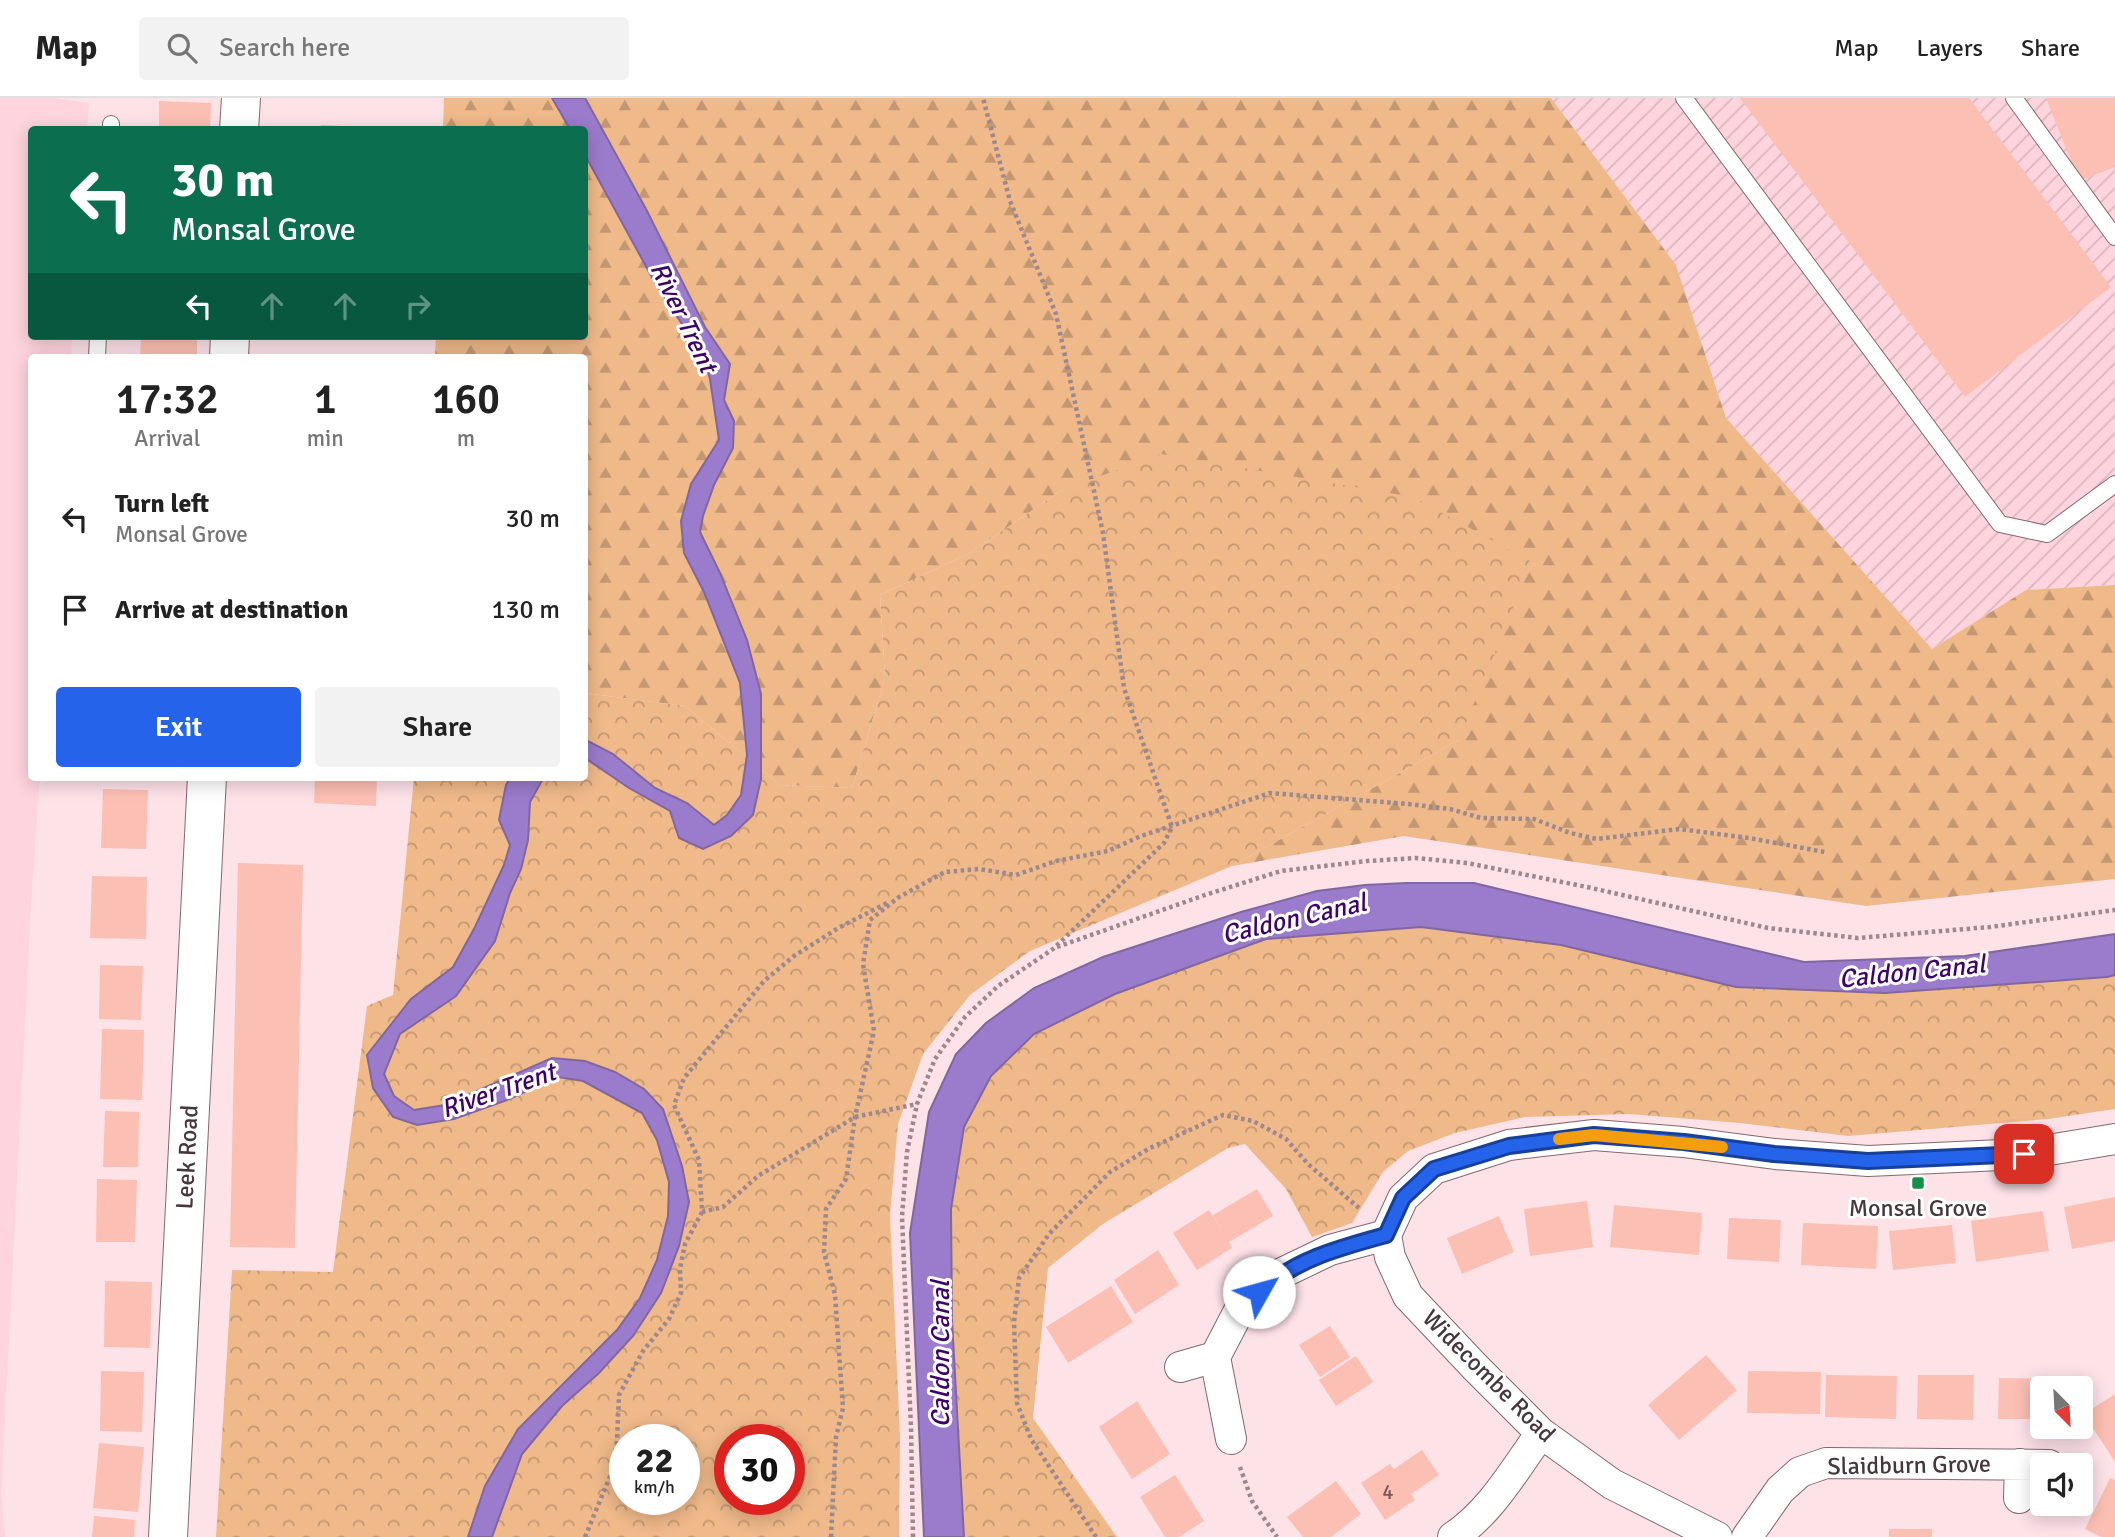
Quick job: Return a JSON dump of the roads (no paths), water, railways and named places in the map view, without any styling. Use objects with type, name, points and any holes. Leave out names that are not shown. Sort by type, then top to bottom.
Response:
[{"type":"main road","points":[[239,126],[241,98]]},
{"type":"main road","name":"Leek Road","points":[[167,1537],[207,781]]},
{"type":"street","points":[[1231,1440],[1215,1357],[1240,1309],[1278,1275],[1330,1251],[1388,1231],[1403,1198],[1434,1169],[1509,1146],[1594,1135],[1868,1161],[2024,1154],[2115,1139]]},
{"type":"street","name":"Widecombe Road","points":[[1388,1231],[1390,1257],[1408,1296],[1541,1433],[1612,1484],[1717,1537]]},
{"type":"street","points":[[1180,1367],[1215,1357]]},
{"type":"street","points":[[1453,1537],[1467,1528],[1499,1492],[1541,1433]]},
{"type":"street","name":"Slaidburn Grove","points":[[1747,1537],[1780,1490],[1800,1472],[1826,1463],[2030,1464]]},
{"type":"street","name":"Slaidburn Grove","points":[[2019,1498],[2030,1473]]},
{"type":"lane","points":[[1684,98],[2000,524],[2047,534],[2115,484]]},
{"type":"lane","points":[[2014,98],[2115,237]]},
{"type":"water","name":"River Trent","points":[[552,98],[585,98],[646,209],[705,327],[730,364],[724,400],[734,421],[733,448],[714,485],[700,532],[747,640],[761,694],[761,779],[753,815],[731,836],[703,849],[679,838],[670,811],[629,788],[588,760],[588,741],[613,754],[655,788],[687,803],[714,825],[727,815],[741,795],[747,755],[740,683],[704,592],[684,553],[681,521],[691,484],[719,440],[710,379],[704,358],[654,281],[588,160],[588,126],[568,126]]},
{"type":"water","name":"River Trent","points":[[508,781],[542,781],[530,802],[528,840],[521,869],[510,893],[495,941],[456,996],[400,1034],[384,1074],[394,1096],[414,1110],[445,1105],[552,1058],[585,1061],[615,1072],[644,1089],[663,1109],[682,1166],[689,1202],[679,1246],[661,1293],[633,1336],[599,1373],[562,1406],[522,1454],[492,1537],[468,1537],[485,1486],[518,1429],[617,1330],[640,1298],[657,1260],[668,1216],[669,1182],[657,1140],[642,1113],[583,1081],[558,1077],[507,1100],[454,1119],[417,1125],[393,1117],[373,1088],[367,1055],[411,999],[453,967],[504,865],[510,845],[499,820]]},
{"type":"water","name":"Caldon Canal","points":[[1406,883],[1474,883],[1804,962],[1965,956],[2115,934],[2115,975],[1885,993],[1736,987],[1561,945],[1421,927],[1266,939],[1115,994],[1034,1034],[991,1076],[964,1127],[951,1209],[952,1320],[964,1537],[924,1537],[910,1233],[929,1112],[956,1054],[986,1023],[1034,988],[1103,957],[1241,912],[1317,891]]},
{"type":"place","name":"Monsal Grove","points":[[1918,1183]]}]
